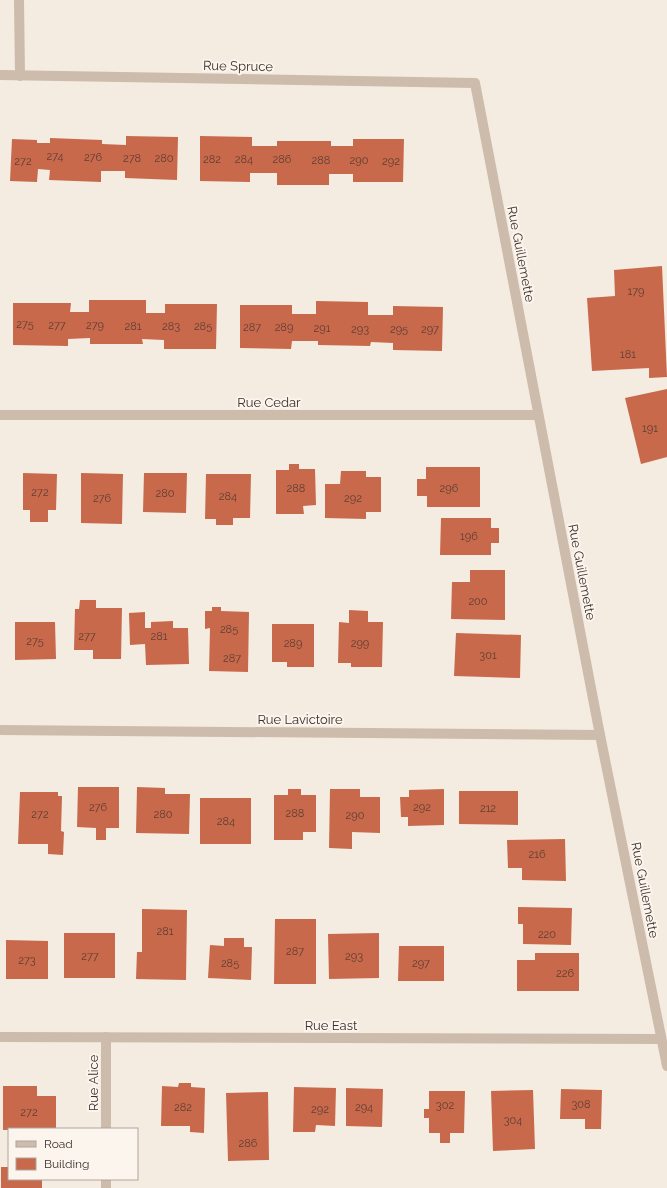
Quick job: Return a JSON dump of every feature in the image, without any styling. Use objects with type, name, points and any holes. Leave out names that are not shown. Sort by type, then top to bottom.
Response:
[{"type":"street","points":[[19,0],[20,76]]},
{"type":"street","name":"Rue Spruce","points":[[0,75],[475,83]]},
{"type":"street","name":"Rue Guillemette","points":[[475,83],[600,735],[667,1066]]},
{"type":"street","name":"Rue Cedar","points":[[0,415],[538,416]]},
{"type":"street","name":"Rue Lavictoire","points":[[0,730],[600,735]]},
{"type":"street","name":"Rue East","points":[[0,1037],[661,1039]]},
{"type":"street","name":"Rue Alice","points":[[106,1037],[106,1128]]},
{"type":"building","points":[[126,136],[178,137],[177,180],[125,178],[125,171],[101,171],[101,182],[49,180],[50,170],[38,169],[37,182],[10,181],[12,139],[37,140],[37,143],[50,143],[50,138],[102,140],[102,144],[126,145]]},
{"type":"building","points":[[200,136],[252,137],[252,146],[277,146],[277,141],[331,141],[331,146],[353,146],[353,139],[404,139],[403,182],[353,182],[353,174],[329,174],[329,185],[277,185],[277,173],[250,173],[250,182],[200,181]]},
{"type":"building","points":[[662,266],[667,377],[649,378],[649,368],[592,371],[587,298],[615,296],[614,270]]},
{"type":"building","points":[[89,300],[146,300],[146,313],[165,313],[165,304],[217,304],[216,349],[164,349],[164,340],[142,339],[143,344],[90,344],[90,338],[68,339],[68,346],[13,345],[13,303],[71,303],[70,312],[89,312]]},
{"type":"building","points":[[316,301],[368,302],[368,315],[393,315],[393,306],[443,307],[442,351],[393,350],[393,343],[371,342],[370,346],[318,345],[318,341],[292,341],[291,349],[240,348],[240,305],[292,305],[292,314],[316,314]]},
{"type":"building","points":[[667,389],[667,457],[641,464],[625,398]]},
{"type":"building","points":[[289,464],[299,464],[299,469],[315,469],[316,505],[303,506],[304,514],[276,514],[276,470],[289,470]]},
{"type":"building","points":[[426,467],[480,467],[480,507],[427,507],[427,496],[417,496],[417,479],[426,479]]},
{"type":"building","points":[[341,471],[366,471],[366,477],[381,477],[381,512],[366,512],[366,519],[325,518],[325,484],[340,484]]},
{"type":"building","points":[[23,473],[57,474],[56,510],[48,510],[48,522],[30,522],[30,510],[23,510]]},
{"type":"building","points":[[81,473],[123,474],[122,524],[81,523]]},
{"type":"building","points":[[144,473],[187,473],[186,513],[143,512]]},
{"type":"building","points":[[206,474],[251,474],[250,518],[233,518],[233,525],[216,525],[216,519],[205,519]]},
{"type":"building","points":[[441,518],[491,518],[491,528],[499,528],[499,543],[491,543],[491,555],[440,555]]},
{"type":"building","points":[[470,570],[505,570],[505,620],[451,619],[452,582],[470,582]]},
{"type":"building","points":[[80,600],[96,600],[96,608],[122,608],[121,659],[93,659],[93,650],[74,650],[75,609],[79,609]]},
{"type":"building","points":[[212,607],[221,607],[221,611],[249,612],[248,672],[209,671],[210,628],[205,629],[205,611],[212,611]]},
{"type":"building","points":[[349,610],[368,611],[368,622],[383,622],[382,667],[351,667],[351,663],[338,663],[339,622],[349,623]]},
{"type":"building","points":[[145,612],[145,628],[151,628],[151,622],[173,621],[173,628],[188,628],[189,664],[146,665],[145,644],[130,645],[129,613]]},
{"type":"building","points":[[15,622],[55,622],[56,659],[15,660]]},
{"type":"building","points":[[272,624],[314,624],[314,667],[287,667],[287,662],[272,662]]},
{"type":"building","points":[[456,633],[521,635],[520,678],[454,676]]},
{"type":"building","points":[[78,787],[119,787],[119,828],[106,828],[106,840],[96,840],[96,828],[77,827]]},
{"type":"building","points":[[137,787],[165,788],[165,794],[190,794],[189,834],[136,833]]},
{"type":"building","points":[[288,789],[301,789],[301,795],[316,795],[316,832],[303,832],[303,840],[274,840],[274,795],[288,795]]},
{"type":"building","points":[[330,789],[360,789],[360,797],[380,797],[380,833],[352,832],[352,849],[329,848]]},
{"type":"building","points":[[444,789],[444,825],[408,826],[408,817],[401,817],[400,797],[409,797],[409,790]]},
{"type":"building","points":[[459,791],[518,791],[518,825],[459,824]]},
{"type":"building","points":[[20,792],[58,792],[58,796],[62,796],[61,831],[64,832],[63,855],[48,854],[48,844],[18,844]]},
{"type":"building","points":[[200,798],[251,798],[251,844],[200,844]]},
{"type":"building","points":[[565,839],[566,881],[522,880],[522,868],[508,868],[507,840]]},
{"type":"building","points":[[518,907],[572,908],[571,945],[523,944],[523,924],[518,924]]},
{"type":"building","points":[[142,909],[187,910],[186,980],[136,979],[137,952],[142,952]]},
{"type":"building","points":[[275,919],[316,919],[316,984],[274,984]]},
{"type":"building","points":[[64,933],[115,933],[115,978],[64,978]]},
{"type":"building","points":[[379,933],[379,978],[329,979],[328,934]]},
{"type":"building","points":[[224,938],[244,938],[244,947],[252,947],[251,980],[208,978],[210,945],[224,946]]},
{"type":"building","points":[[6,940],[48,941],[48,979],[6,979]]},
{"type":"building","points":[[399,946],[444,946],[444,981],[398,981]]},
{"type":"building","points":[[535,953],[579,953],[579,991],[517,991],[517,960],[535,960]]},
{"type":"building","points":[[179,1083],[191,1083],[191,1087],[205,1088],[204,1133],[190,1132],[190,1126],[161,1126],[162,1086],[178,1087]]},
{"type":"building","points":[[3,1086],[37,1086],[37,1096],[56,1096],[56,1128],[8,1128],[8,1130],[3,1130]]},
{"type":"building","points":[[294,1087],[336,1088],[335,1126],[316,1125],[315,1132],[293,1132]]},
{"type":"building","points":[[346,1088],[383,1089],[382,1127],[346,1126]]},
{"type":"building","points":[[561,1089],[602,1090],[601,1129],[585,1129],[585,1119],[560,1119]]},
{"type":"building","points":[[533,1090],[535,1149],[493,1151],[491,1091]]},
{"type":"building","points":[[429,1091],[465,1091],[464,1133],[450,1133],[450,1143],[440,1143],[440,1133],[429,1133],[429,1118],[424,1118],[424,1109],[429,1109]]},
{"type":"building","points":[[268,1092],[269,1160],[228,1161],[226,1093]]},
{"type":"building","points":[[1,1167],[8,1167],[8,1180],[42,1180],[42,1188],[1,1188]]}]
